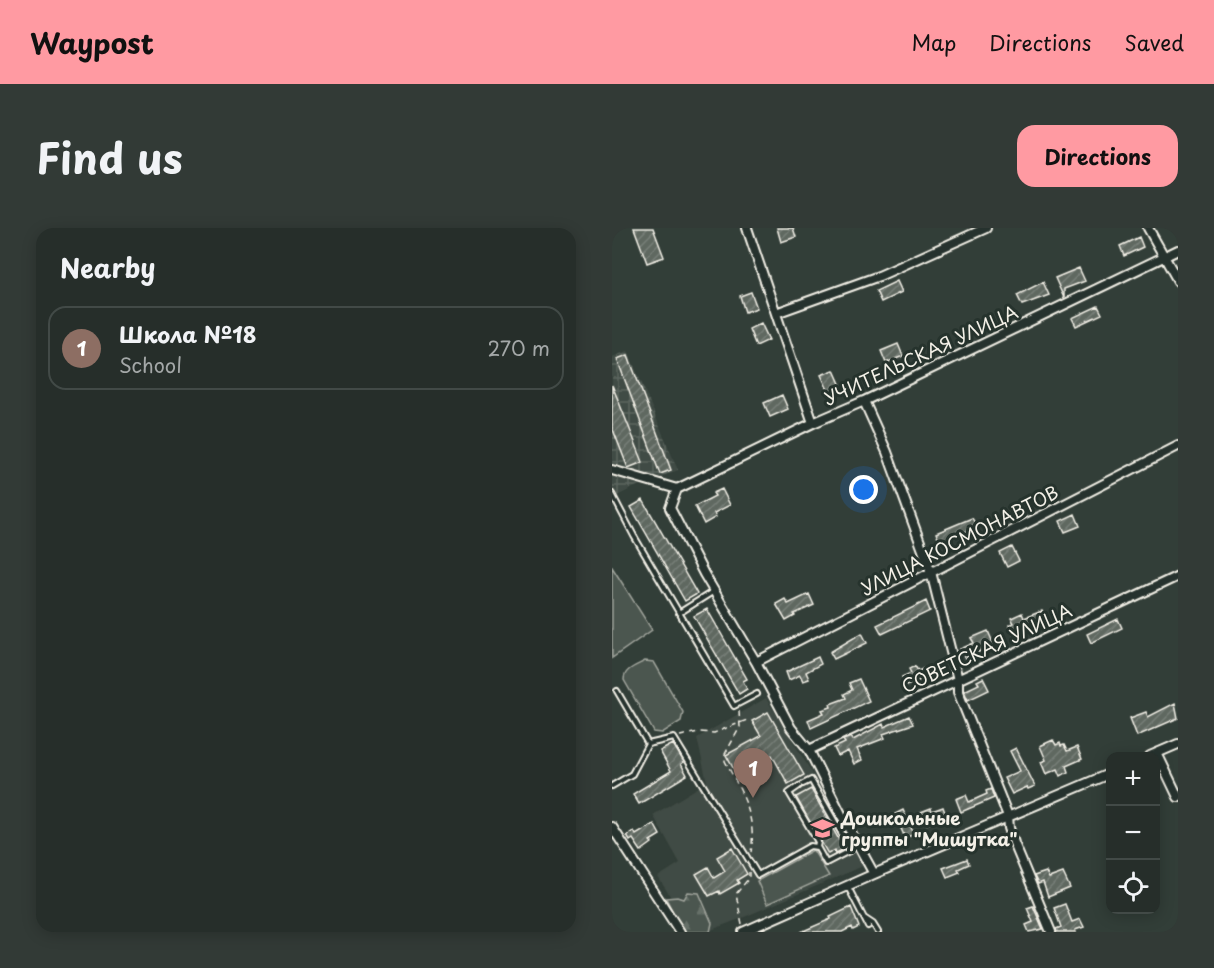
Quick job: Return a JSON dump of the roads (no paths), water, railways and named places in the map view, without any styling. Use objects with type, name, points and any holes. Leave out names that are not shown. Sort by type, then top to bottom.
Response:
[{"type":"street","points":[[747,228],[813,423]]},
{"type":"street","points":[[776,313],[879,276],[986,228]]},
{"type":"street","points":[[1148,228],[1178,281]]},
{"type":"street","name":"УЧИТЕЛЬСКАЯ УЛИЦА","points":[[677,489],[813,423],[864,402],[1178,250]]},
{"type":"street","points":[[864,402],[887,452],[931,572],[958,680],[958,692],[1008,816],[1014,843],[1050,932]]},
{"type":"street","name":"УЛИЦА КОСМОНАВТОВ","points":[[756,662],[1178,446]]},
{"type":"street","points":[[612,470],[677,489],[670,508],[791,728],[809,750],[874,874]]},
{"type":"street","name":"СОВЕТСКАЯ УЛИЦА","points":[[809,750],[1178,576]]},
{"type":"street","points":[[1160,752],[1178,744]]},
{"type":"street","points":[[1160,767],[1178,797]]},
{"type":"street","points":[[743,928],[1106,775]]},
{"type":"street","points":[[612,826],[680,932]]},
{"type":"lane","points":[[612,494],[634,536],[734,706],[757,694]]},
{"type":"lane","points":[[679,613],[714,591]]},
{"type":"lane","points":[[617,691],[648,744]]},
{"type":"lane","points":[[612,786],[632,774],[648,744],[674,738],[758,875],[810,846],[817,847]]},
{"type":"lane","points":[[810,780],[851,850],[826,863],[817,847],[818,842],[789,793],[810,780]]},
{"type":"lane","points":[[847,886],[868,926]]},
{"type":"lane","points":[[863,917],[873,924],[878,932]]},
{"type":"place","name":"Школа №18","points":[[753,798]]},
{"type":"place","name":"Дошкольные группы \"Мишутка\"","points":[[823,829]]}]
